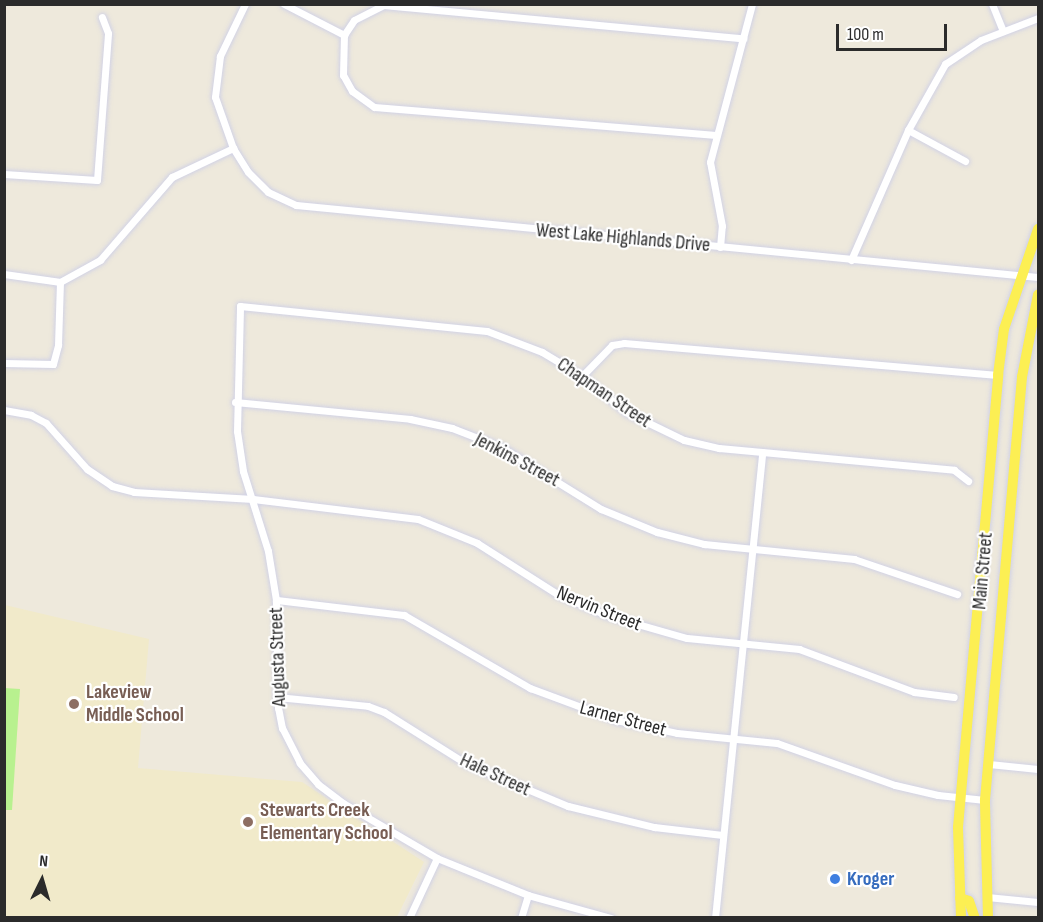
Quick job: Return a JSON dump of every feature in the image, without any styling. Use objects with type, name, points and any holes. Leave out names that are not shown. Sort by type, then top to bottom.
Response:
[{"type":"main road","name":"Main Street","points":[[961,918],[960,798],[998,375],[1005,329],[1021,275],[1038,230]]},
{"type":"main road","name":"Main Street","points":[[988,918],[985,800],[1022,377],[1038,295]]},
{"type":"main road","points":[[960,898],[969,900],[975,918]]},
{"type":"street","name":"West Lake Highlands Drive","points":[[245,4],[226,42],[215,82],[215,97],[233,148],[257,183],[296,205],[1038,277]]},
{"type":"street","points":[[284,4],[344,35]]},
{"type":"street","points":[[720,247],[721,219],[710,172],[716,135],[752,4]]},
{"type":"street","points":[[992,4],[1003,31]]},
{"type":"street","points":[[716,135],[374,107],[356,96],[343,75],[344,35],[354,20],[384,5],[743,38]]},
{"type":"street","points":[[4,174],[97,180],[108,33],[102,17]]},
{"type":"street","points":[[851,260],[908,130],[945,64],[965,48],[1038,18]]},
{"type":"street","points":[[908,130],[965,161]]},
{"type":"street","points":[[4,274],[60,282],[100,260],[172,177],[233,148]]},
{"type":"street","points":[[4,363],[53,364],[58,345],[60,282]]},
{"type":"street","name":"Chapman Street","points":[[240,306],[487,331],[518,340],[582,376],[626,412],[667,434],[719,448],[954,470],[968,481]]},
{"type":"street","name":"Augusta Street","points":[[240,306],[235,402],[243,471],[268,551],[276,600],[277,697],[289,744],[318,784],[437,858],[528,895],[611,918]]},
{"type":"street","points":[[582,376],[612,345],[624,343],[998,375]]},
{"type":"street","name":"Jenkins Street","points":[[235,402],[410,419],[452,428],[501,447],[633,524],[704,544],[854,559],[957,594]]},
{"type":"street","name":"Nervin Street","points":[[4,410],[31,415],[46,423],[87,469],[112,486],[134,492],[253,499],[418,519],[477,543],[556,594],[606,615],[663,634],[799,650],[914,692],[954,697]]},
{"type":"street","points":[[715,918],[762,452]]},
{"type":"street","name":"Larner Street","points":[[276,600],[404,615],[513,679],[564,702],[637,726],[733,740],[777,743],[895,785],[960,798],[985,800]]},
{"type":"street","name":"Hale Street","points":[[277,697],[368,706],[384,712],[465,763],[568,806],[654,827],[723,835]]},
{"type":"street","points":[[989,764],[1038,769]]},
{"type":"street","points":[[409,918],[437,858]]},
{"type":"street","points":[[520,918],[528,895]]},
{"type":"street","points":[[987,897],[1038,902]]},
{"type":"shaded area","points":[[5,605],[149,639],[138,768],[302,782],[424,862],[397,917],[5,918]]},
{"type":"green space","points":[[4,688],[20,689],[12,810],[5,810]]},
{"type":"place","name":"Lakeview Middle School","points":[[74,704]]},
{"type":"place","name":"Stewarts Creek Elementary School","points":[[248,822]]},
{"type":"place","name":"Kroger","points":[[835,879]]}]
